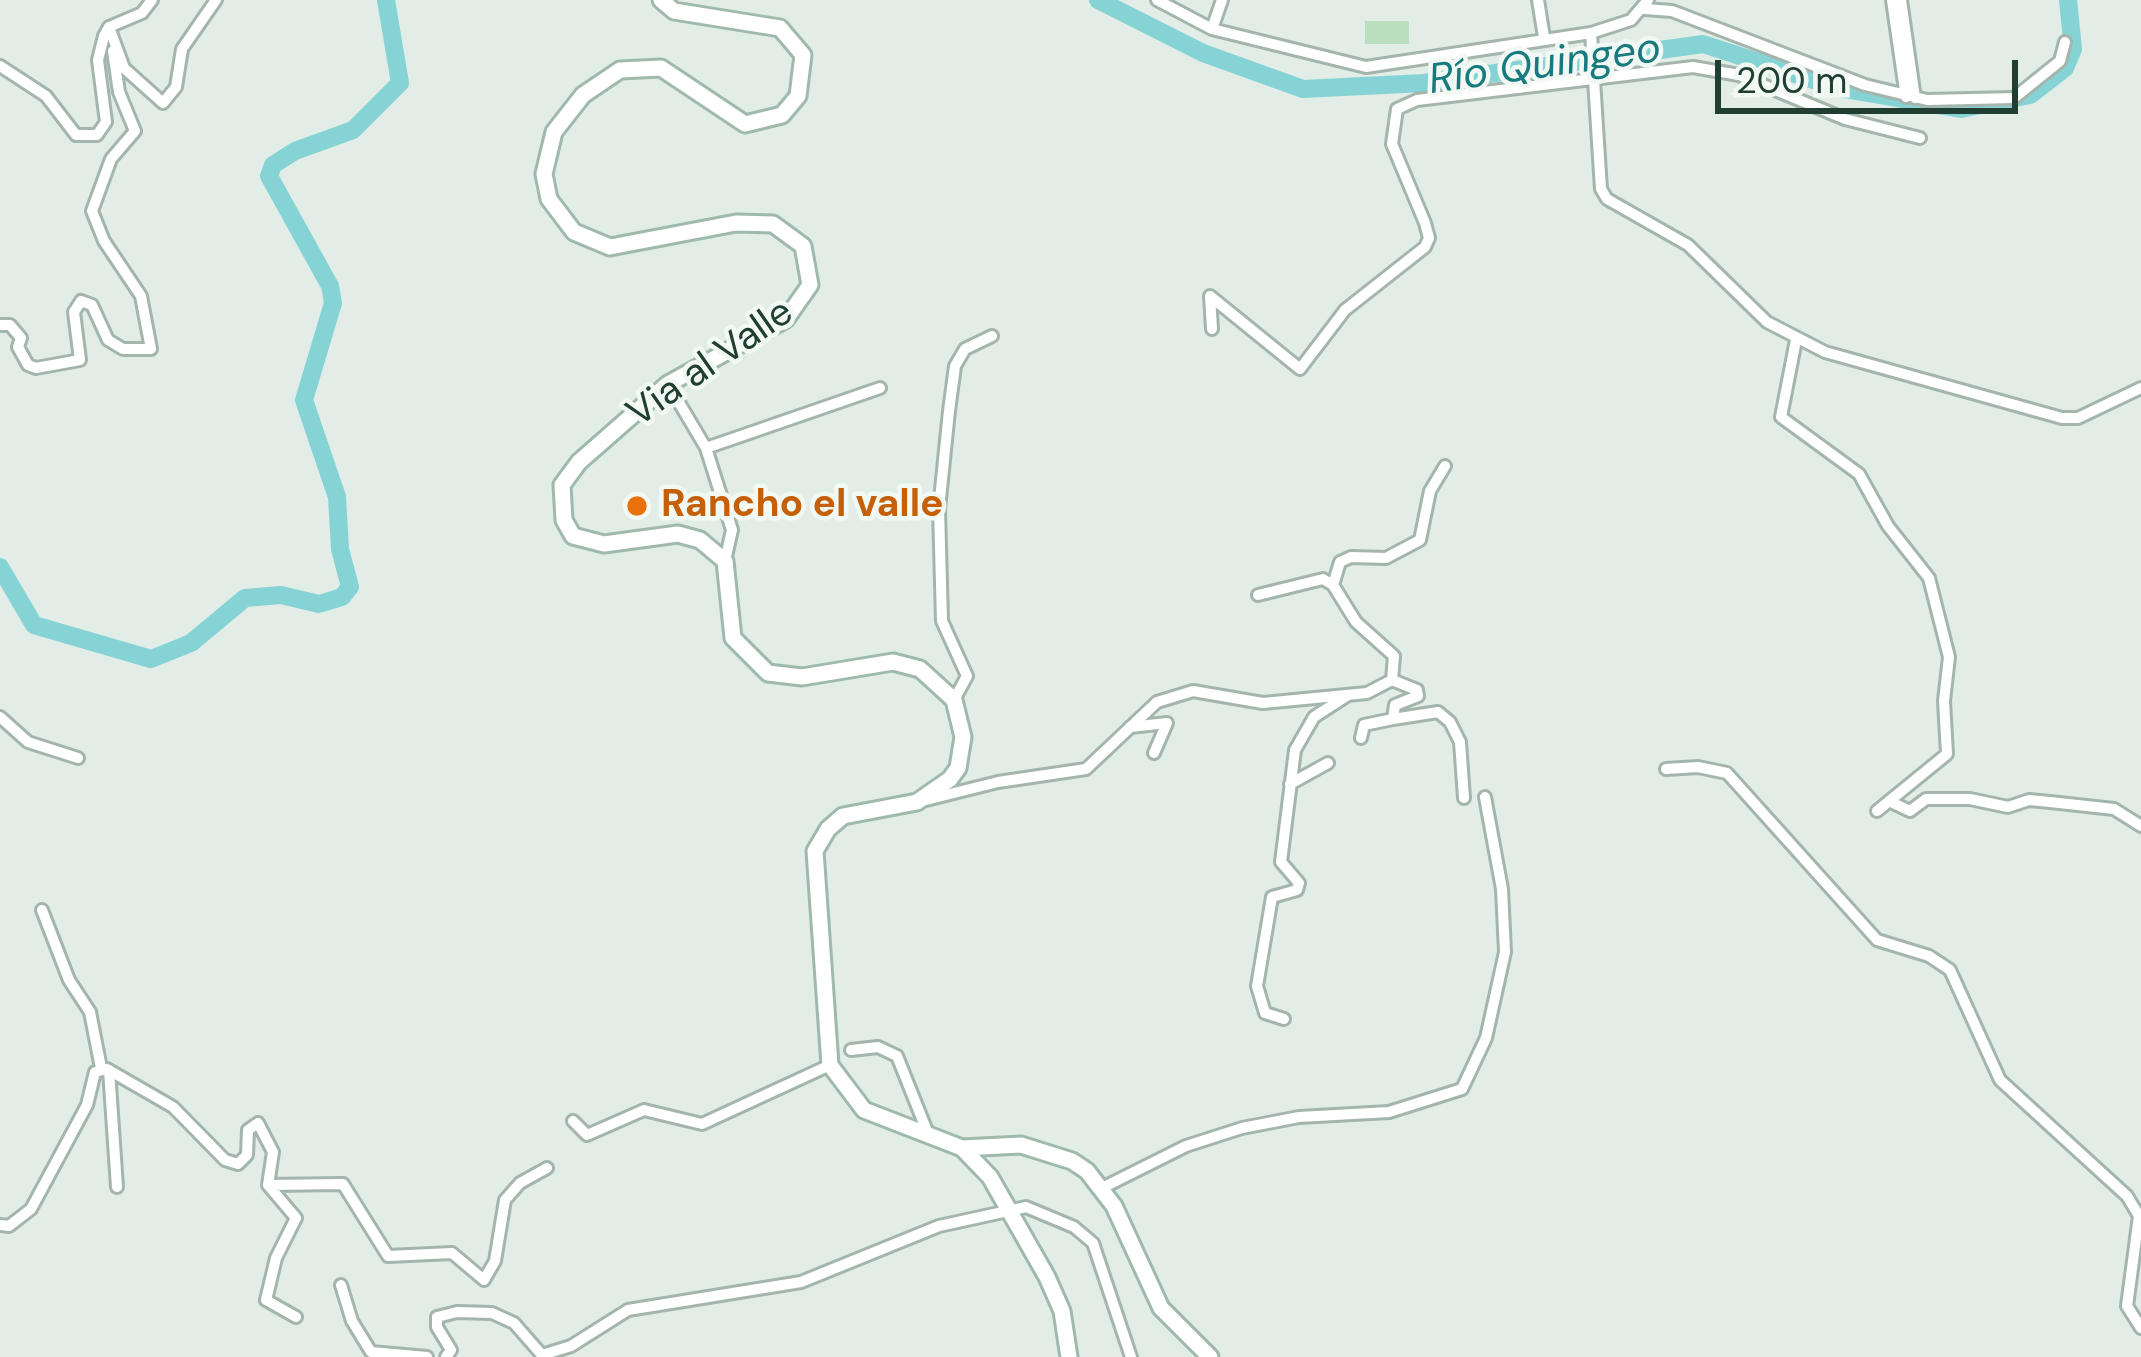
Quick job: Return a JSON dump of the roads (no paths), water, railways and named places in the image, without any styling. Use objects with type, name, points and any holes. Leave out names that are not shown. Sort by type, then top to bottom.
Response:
[{"type":"main road","name":"Via al Valle","points":[[662,0],[674,11],[780,28],[803,56],[798,96],[782,115],[745,124],[661,68],[620,70],[584,94],[554,132],[544,174],[550,199],[574,232],[610,247],[736,223],[773,224],[803,246],[811,270],[807,296],[786,319],[668,385],[570,473],[560,497],[573,536],[604,544],[689,536],[725,561]]},
{"type":"main road","points":[[725,561],[728,622],[740,649],[758,668],[802,677],[893,662],[920,669],[954,700],[963,737],[958,768],[917,802],[843,816],[815,851],[830,1065],[864,1110],[929,1136],[962,1148],[1001,1143],[1072,1161],[1102,1188],[1161,1308],[1210,1357]]},
{"type":"main road","points":[[962,1148],[1010,1208],[1062,1312],[1070,1357]]},
{"type":"street","points":[[109,27],[134,18],[152,0]]},
{"type":"street","points":[[113,51],[163,103],[176,87],[182,49],[216,0]]},
{"type":"street","points":[[1157,0],[1212,29],[1277,49],[1366,67],[1544,37],[1591,38],[1631,20],[1646,4],[1911,98],[2014,98],[2060,61],[2066,42]]},
{"type":"street","points":[[1212,29],[1222,0]]},
{"type":"street","points":[[1538,0],[1544,37]]},
{"type":"street","points":[[1892,0],[1911,98]]},
{"type":"street","points":[[1901,0],[1911,98]]},
{"type":"street","points":[[0,325],[10,325],[21,338],[18,347],[28,365],[36,368],[80,360],[74,312],[81,301],[92,305],[108,340],[123,349],[151,349],[141,296],[104,241],[92,211],[111,159],[135,131],[118,92],[109,27]]},
{"type":"street","points":[[0,66],[46,96],[76,134],[97,135],[106,122],[98,60],[109,27]]},
{"type":"street","points":[[1591,38],[1599,173],[1607,199],[1688,244],[1736,298],[1796,340],[2062,418],[2078,418],[2141,388]]},
{"type":"street","points":[[1212,329],[1210,296],[1293,368],[1306,366],[1345,310],[1400,269],[1429,238],[1394,158],[1397,109],[1418,100],[1592,75],[1706,69],[1738,75],[1845,119],[1920,138]]},
{"type":"street","points":[[954,700],[967,676],[942,621],[939,509],[949,411],[955,366],[965,350],[992,336]]},
{"type":"street","points":[[1796,340],[1781,417],[1859,474],[1888,526],[1929,578],[1945,632],[1947,754],[1900,790],[1894,803],[1876,812]]},
{"type":"street","points":[[668,385],[706,448],[733,530],[725,561]]},
{"type":"street","points":[[706,448],[880,388]]},
{"type":"street","points":[[1333,585],[1340,562],[1351,557],[1387,558],[1420,540],[1430,491],[1445,466]]},
{"type":"street","points":[[917,802],[998,782],[1086,769],[1157,702],[1193,692],[1263,703],[1380,690],[1392,680],[1394,656],[1356,622],[1333,585],[1323,579],[1258,595]]},
{"type":"street","points":[[1392,680],[1417,690],[1418,696],[1395,705],[1393,719]]},
{"type":"street","points":[[1283,1019],[1265,1013],[1257,986],[1272,897],[1297,890],[1298,883],[1281,862],[1290,784],[1303,733],[1314,717],[1351,693]]},
{"type":"street","points":[[1360,738],[1364,725],[1445,715],[1460,742],[1463,798]]},
{"type":"street","points":[[0,717],[28,742],[78,758]]},
{"type":"street","points":[[1126,727],[1167,723],[1154,753]]},
{"type":"street","points":[[1290,784],[1328,763]]},
{"type":"street","points":[[1666,770],[1698,767],[1726,773],[1877,940],[1929,956],[1950,970],[2000,1080],[2127,1196],[2139,1216],[2127,1306],[2141,1328]]},
{"type":"street","points":[[1102,1188],[1186,1146],[1243,1128],[1299,1117],[1389,1112],[1462,1089],[1486,1038],[1505,952],[1502,889],[1485,797]]},
{"type":"street","points":[[1894,803],[1910,811],[1926,799],[1970,799],[2008,807],[2050,802],[2114,809],[2141,826]]},
{"type":"street","points":[[42,910],[69,980],[90,1012],[105,1069],[117,1187]]},
{"type":"street","points":[[851,1050],[878,1047],[896,1056],[929,1136]]},
{"type":"street","points":[[572,1121],[587,1135],[653,1110],[702,1124],[830,1065]]},
{"type":"street","points":[[105,1069],[173,1107],[225,1160],[238,1164],[248,1155],[248,1130],[258,1123],[273,1152],[268,1185],[296,1218],[276,1258],[266,1300],[296,1316]]},
{"type":"street","points":[[0,1225],[9,1226],[31,1209],[105,1069]]},
{"type":"street","points":[[268,1185],[343,1184],[388,1256],[452,1253],[484,1280],[495,1261],[505,1200],[520,1183],[547,1168]]},
{"type":"street","points":[[446,1357],[452,1350],[436,1327],[437,1317],[492,1313],[514,1323],[542,1355],[571,1346],[628,1310],[802,1282],[939,1226],[1010,1208],[1052,1216],[1093,1243],[1131,1357]]},
{"type":"street","points":[[341,1285],[352,1321],[370,1352],[427,1357]]},
{"type":"waterway","name":"Río Quingeo","points":[[0,567],[34,625],[151,659],[191,643],[245,598],[281,595],[319,604],[342,597],[350,587],[340,549],[337,497],[304,400],[333,303],[330,286],[269,176],[273,165],[295,151],[353,130],[400,83],[386,0]]},
{"type":"waterway","name":"Río Quingeo","points":[[1098,0],[1203,53],[1303,89],[1424,83],[1703,44],[1838,88],[1961,109],[2030,95],[2065,68],[2073,49],[2068,0]]},
{"type":"place","name":"Rancho el valle","points":[[637,506]]}]
